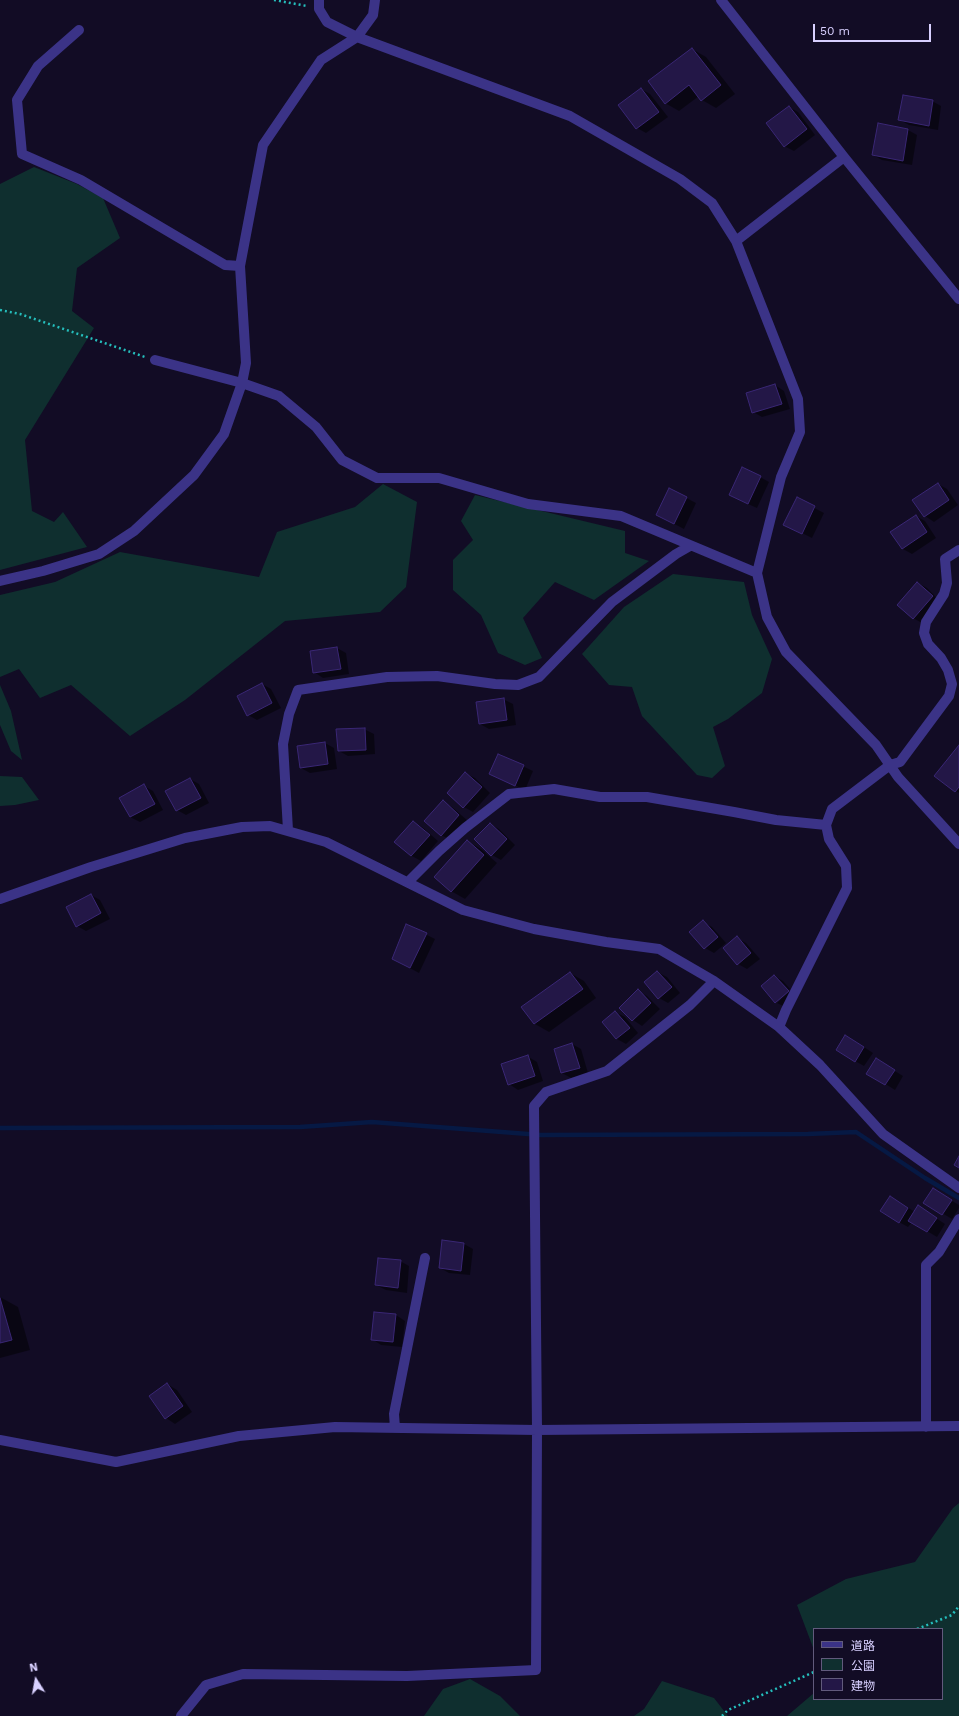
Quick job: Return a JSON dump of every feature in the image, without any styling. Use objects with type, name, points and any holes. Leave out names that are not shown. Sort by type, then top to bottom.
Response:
[{"type":"street","points":[[0,581],[44,571],[99,554],[134,531],[194,475],[224,434],[242,383],[246,363],[240,266],[263,146],[321,60],[357,36],[373,15],[375,0]]},
{"type":"street","points":[[721,0],[844,157],[959,299]]},
{"type":"street","points":[[319,4],[327,22],[357,36],[570,116],[680,179],[712,203],[736,241],[798,399],[800,432],[781,477],[757,573],[767,617],[786,652],[876,745],[898,778],[959,844]]},
{"type":"street","points":[[79,30],[38,66],[16,100],[22,154],[81,180],[225,264],[240,266]]},
{"type":"street","points":[[736,241],[844,157]]},
{"type":"street","points":[[155,360],[242,383],[278,396],[316,427],[342,460],[377,478],[439,478],[528,504],[622,516],[757,573]]},
{"type":"street","points":[[288,830],[283,744],[289,714],[298,690],[387,677],[437,676],[495,684],[518,685],[539,677],[612,602],[676,554],[690,546]]},
{"type":"street","points":[[779,1027],[846,888],[846,866],[829,839],[826,825],[832,809],[890,765],[900,762],[949,696],[952,684],[948,670],[941,658],[928,644],[924,633],[926,622],[944,594],[947,583],[945,559],[959,550]]},
{"type":"street","points":[[408,882],[460,832],[509,794],[554,789],[600,797],[647,797],[776,820],[826,825]]},
{"type":"street","points":[[0,898],[91,867],[185,838],[242,826],[270,826],[288,830],[326,842],[463,910],[534,930],[659,949],[714,981],[779,1027],[820,1065],[883,1134],[959,1188]]},
{"type":"street","points":[[181,1716],[206,1685],[243,1674],[407,1676],[536,1670],[537,1430],[533,1146],[534,1106],[546,1092],[607,1071],[690,1005],[714,981]]},
{"type":"street","points":[[926,1427],[926,1265],[939,1252],[959,1219]]},
{"type":"street","points":[[395,1428],[394,1414],[425,1258]]},
{"type":"street","points":[[0,1440],[116,1462],[239,1436],[334,1427],[537,1430],[959,1426]]},
{"type":"path","points":[[274,0],[319,4]]},
{"type":"path","points":[[0,310],[20,314],[155,360]]},
{"type":"path","points":[[920,1628],[952,1615],[959,1606]]},
{"type":"path","points":[[722,1716],[728,1710],[813,1672]]},
{"type":"green space","points":[[34,167],[77,184],[103,198],[120,238],[77,268],[72,311],[94,328],[25,440],[32,511],[54,522],[63,512],[87,547],[0,570],[0,184]]},
{"type":"green space","points":[[383,484],[417,502],[406,587],[380,612],[285,621],[185,700],[130,736],[71,685],[40,698],[19,669],[0,677],[0,595],[55,582],[120,552],[259,577],[277,532],[355,507]]},
{"type":"green space","points":[[475,495],[625,531],[625,553],[649,561],[594,600],[555,582],[523,618],[542,658],[525,665],[498,653],[481,615],[453,590],[453,560],[473,540],[461,521]]},
{"type":"green space","points":[[673,574],[744,582],[752,615],[772,659],[762,693],[728,719],[713,727],[725,766],[712,778],[697,775],[642,716],[632,687],[609,685],[582,654],[624,607]]},
{"type":"green space","points":[[0,685],[11,711],[22,760],[11,751],[0,725]]},
{"type":"green space","points":[[0,776],[22,777],[39,800],[15,805],[0,806]]},
{"type":"green space","points":[[959,1503],[959,1716],[787,1716],[813,1694],[813,1700],[943,1700],[943,1628],[813,1628],[813,1647],[797,1605],[846,1579],[915,1562],[953,1508]]},
{"type":"green space","points":[[470,1679],[500,1696],[520,1716],[424,1716],[443,1689]]},
{"type":"green space","points":[[662,1681],[714,1698],[728,1716],[634,1716],[644,1709]]},
{"type":"building","points":[[692,48],[721,85],[701,101],[689,85],[665,104],[648,81]]},
{"type":"building","points":[[641,88],[659,112],[636,129],[618,105]]},
{"type":"building","points":[[903,95],[933,100],[929,126],[898,120]]},
{"type":"building","points":[[789,106],[807,129],[784,147],[766,123]]},
{"type":"building","points":[[878,123],[908,129],[903,161],[872,155]]},
{"type":"building","points":[[775,384],[782,404],[752,413],[746,393]]},
{"type":"building","points":[[742,467],[761,476],[748,504],[729,495]]},
{"type":"building","points":[[938,483],[949,500],[924,517],[912,500]]},
{"type":"building","points":[[669,488],[687,497],[674,524],[656,515]]},
{"type":"building","points":[[797,497],[815,506],[802,534],[783,525]]},
{"type":"building","points":[[916,515],[927,532],[902,549],[890,532]]},
{"type":"building","points":[[917,582],[933,596],[913,619],[897,605]]},
{"type":"building","points":[[337,647],[341,669],[313,673],[310,651]]},
{"type":"building","points":[[262,683],[272,703],[247,716],[237,696]]},
{"type":"building","points":[[504,698],[507,720],[479,724],[476,702]]},
{"type":"building","points":[[365,728],[366,750],[338,751],[336,729]]},
{"type":"building","points":[[325,742],[328,764],[300,768],[297,746]]},
{"type":"building","points":[[959,745],[959,787],[955,792],[934,776]]},
{"type":"building","points":[[498,754],[524,765],[515,786],[489,774]]},
{"type":"building","points":[[465,772],[482,787],[463,808],[447,793]]},
{"type":"building","points":[[190,778],[201,798],[176,811],[165,791]]},
{"type":"building","points":[[144,784],[155,804],[130,817],[119,798]]},
{"type":"building","points":[[443,800],[459,815],[441,836],[424,821]]},
{"type":"building","points":[[413,821],[430,835],[411,856],[394,842]]},
{"type":"building","points":[[490,823],[507,839],[491,856],[474,839]]},
{"type":"building","points":[[467,840],[484,855],[451,892],[434,877]]},
{"type":"building","points":[[91,894],[101,913],[76,927],[66,907]]},
{"type":"building","points":[[703,920],[718,937],[704,949],[689,932]]},
{"type":"building","points":[[406,924],[427,933],[410,968],[392,959]]},
{"type":"building","points":[[737,936],[751,953],[737,965],[723,948]]},
{"type":"building","points":[[657,971],[672,987],[658,999],[644,982]]},
{"type":"building","points":[[570,972],[583,989],[534,1024],[521,1007]]},
{"type":"building","points":[[774,975],[789,991],[775,1003],[761,986]]},
{"type":"building","points":[[638,989],[651,1003],[632,1021],[619,1008]]},
{"type":"building","points":[[615,1011],[630,1028],[616,1039],[602,1022]]},
{"type":"building","points":[[845,1035],[864,1047],[855,1062],[836,1050]]},
{"type":"building","points":[[572,1043],[580,1068],[561,1073],[554,1049]]},
{"type":"building","points":[[528,1055],[535,1076],[508,1085],[501,1064]]},
{"type":"building","points":[[876,1058],[895,1070],[885,1085],[866,1074]]},
{"type":"building","points":[[959,1156],[959,1168],[954,1165]]},
{"type":"building","points":[[933,1188],[952,1200],[942,1215],[923,1203]]},
{"type":"building","points":[[890,1196],[908,1208],[899,1223],[880,1211]]},
{"type":"building","points":[[918,1205],[937,1218],[927,1232],[908,1221]]},
{"type":"building","points":[[442,1240],[464,1243],[461,1271],[439,1268]]},
{"type":"building","points":[[378,1258],[401,1260],[398,1288],[375,1285]]},
{"type":"building","points":[[0,1298],[12,1340],[0,1343]]},
{"type":"building","points":[[374,1312],[396,1314],[393,1342],[371,1340]]},
{"type":"building","points":[[167,1383],[183,1406],[165,1419],[149,1396]]},
{"type":"waterway","points":[[0,1128],[300,1127],[372,1122],[541,1135],[808,1134],[856,1132],[925,1178],[959,1198]]}]
